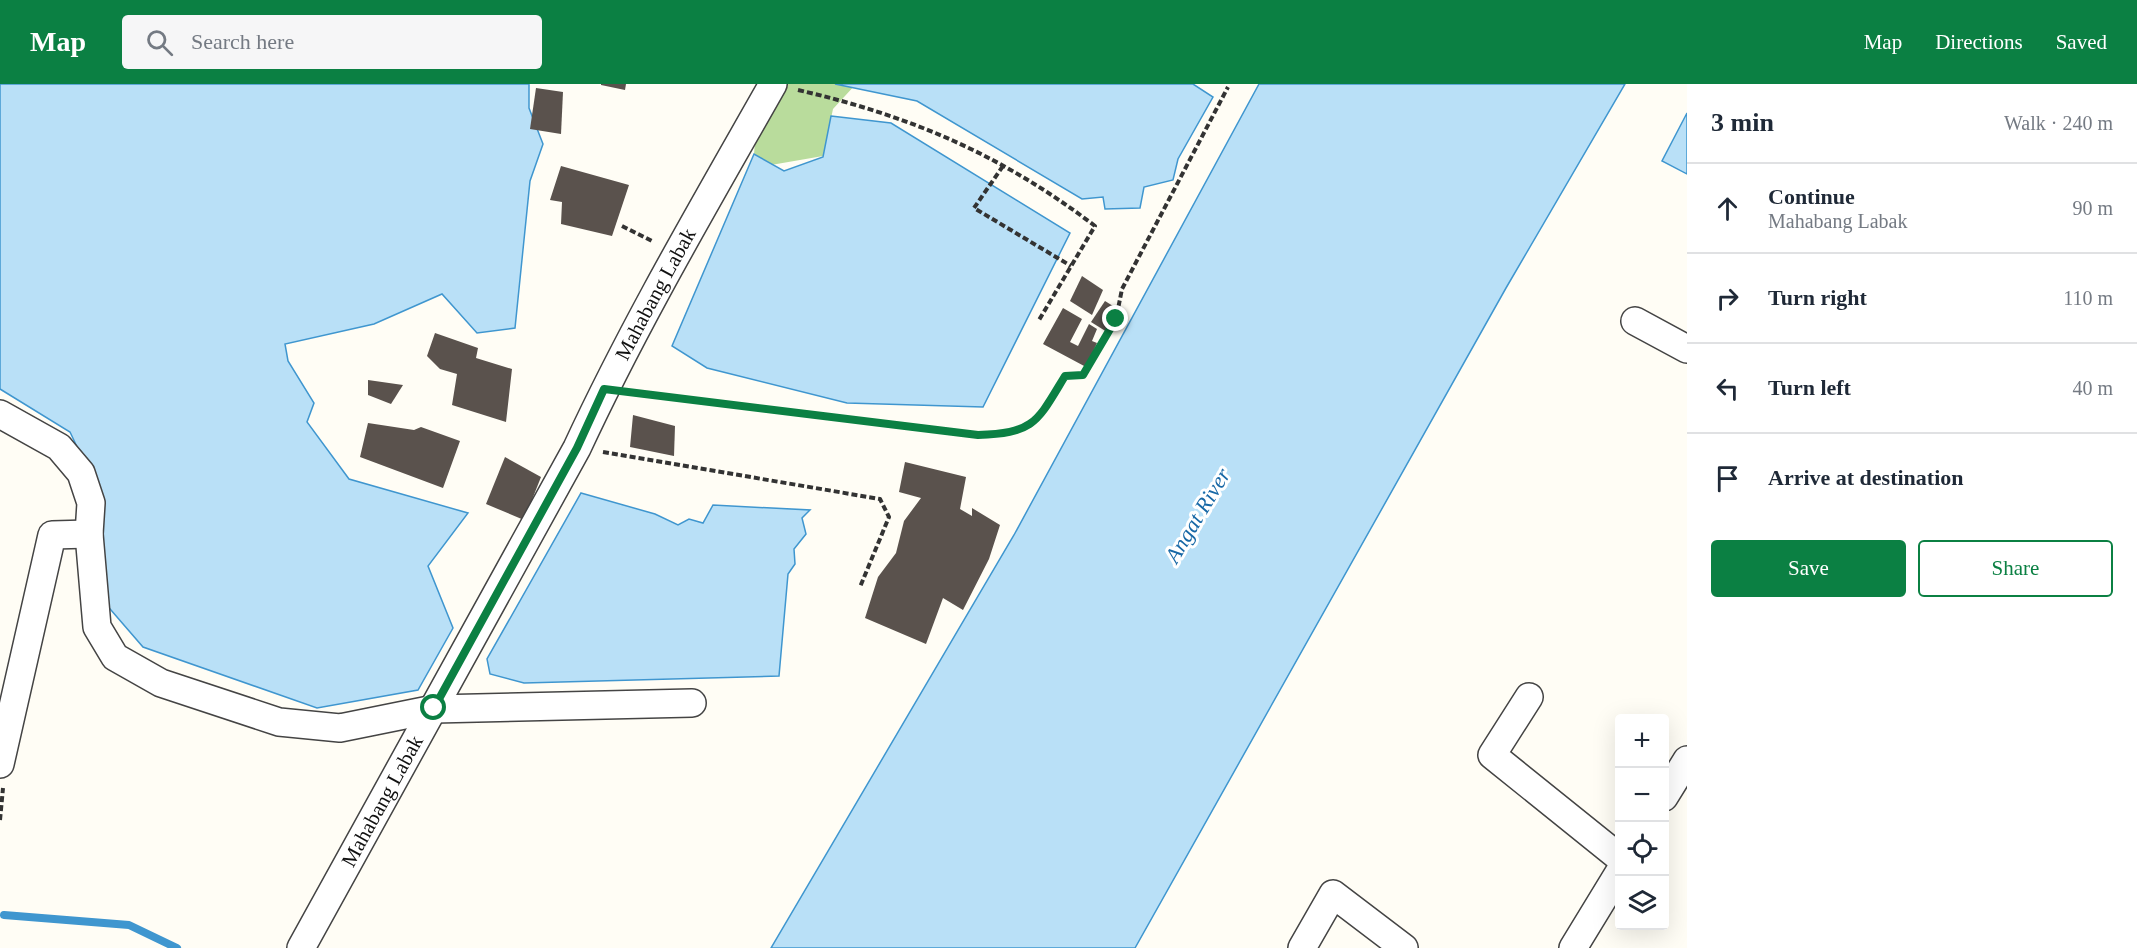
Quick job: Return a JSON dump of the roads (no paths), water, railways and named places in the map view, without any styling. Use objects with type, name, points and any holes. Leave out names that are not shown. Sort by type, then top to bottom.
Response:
[{"type":"street","name":"Mahabang Labak","points":[[301,948],[577,448],[604,389],[677,253],[784,86]]},
{"type":"street","points":[[1635,321],[1687,349]]},
{"type":"street","points":[[0,414],[59,447],[81,473],[91,503],[89,534],[97,627],[115,657],[161,683],[279,722],[340,728],[434,708],[692,703]]},
{"type":"street","points":[[0,764],[52,536],[89,534]]},
{"type":"street","points":[[1529,697],[1492,755],[1615,854]]},
{"type":"street","points":[[1669,790],[1687,760]]},
{"type":"street","points":[[1573,948],[1617,876]]},
{"type":"street","points":[[1302,948],[1334,894],[1404,948]]},
{"type":"water","points":[[0,84],[529,84],[529,108],[543,144],[530,181],[515,328],[477,333],[442,294],[374,324],[285,344],[288,361],[314,403],[307,422],[349,479],[468,513],[428,566],[453,628],[418,690],[317,708],[143,647],[104,602],[93,481],[70,432],[0,389]]},
{"type":"water","points":[[835,84],[1193,84],[1213,97],[1178,159],[1173,180],[1144,187],[1140,208],[1105,209],[1103,197],[1082,199],[917,101]]},
{"type":"water","name":"Angat River","points":[[1259,84],[1625,84],[1506,288],[1135,948],[771,948],[1014,535]]},
{"type":"water","points":[[1687,113],[1687,174],[1662,161]]},
{"type":"water","points":[[831,116],[891,123],[1070,233],[983,407],[847,403],[707,368],[672,346],[754,154],[784,171],[823,157]]},
{"type":"water","points":[[581,493],[655,514],[678,525],[689,519],[703,523],[713,505],[810,510],[802,518],[806,534],[794,549],[795,564],[788,574],[779,676],[524,683],[490,674],[487,659]]},
{"type":"waterway","points":[[4,915],[129,925],[177,948]]}]
